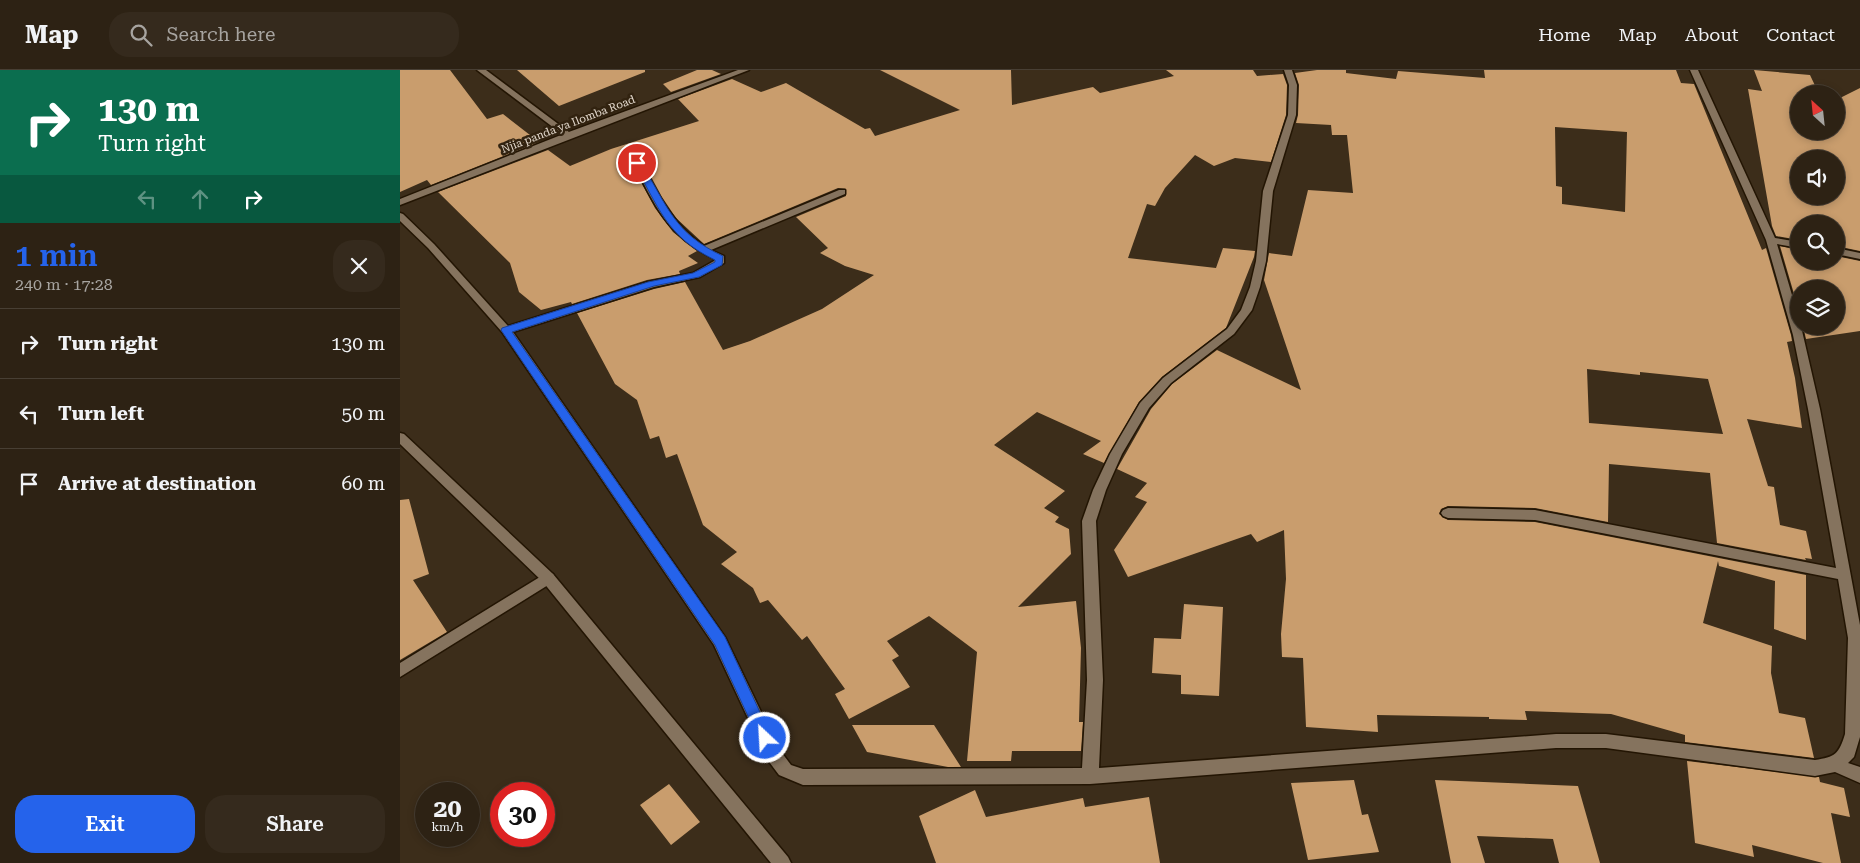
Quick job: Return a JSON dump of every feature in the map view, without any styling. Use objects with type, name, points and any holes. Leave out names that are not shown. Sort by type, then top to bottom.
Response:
[{"type":"street","points":[[481,70],[569,135]]},
{"type":"street","name":"Njia panda ya Ilomba Road","points":[[400,202],[569,135],[745,70]]},
{"type":"street","points":[[1090,776],[1095,680],[1089,522],[1093,508],[1125,436],[1138,414],[1154,393],[1192,359],[1236,327],[1244,315],[1260,268],[1268,192],[1292,115],[1293,93],[1288,70]]},
{"type":"street","points":[[1694,70],[1772,240],[1798,335],[1812,400],[1855,638],[1853,734],[1848,752],[1835,765]]},
{"type":"street","points":[[506,330],[652,284],[696,275],[717,265],[720,258],[702,250],[685,237],[659,206],[651,187],[637,163]]},
{"type":"street","points":[[702,250],[842,192]]},
{"type":"street","points":[[400,216],[431,246],[506,330],[720,641],[773,754],[786,770],[804,777],[1090,776],[1556,741],[1606,741],[1815,768],[1835,765],[1860,776]]},
{"type":"street","points":[[1772,240],[1790,243]]},
{"type":"street","points":[[1845,253],[1860,256]]},
{"type":"street","points":[[400,437],[548,578],[782,863]]},
{"type":"street","points":[[1448,513],[1535,515],[1844,575]]},
{"type":"street","points":[[400,671],[548,578]]},
{"type":"building","points":[[400,70],[450,70],[487,119],[503,114],[539,142],[431,185],[427,180],[400,192]]},
{"type":"building","points":[[517,70],[645,70],[645,72],[559,106]]},
{"type":"building","points":[[697,70],[712,70],[721,74],[671,92],[663,84]]},
{"type":"building","points":[[880,70],[1011,70],[1012,105],[1093,87],[1100,93],[1174,76],[1166,70],[1253,70],[1257,76],[1283,74],[1287,85],[1286,115],[1271,162],[1235,158],[1214,166],[1195,155],[1165,188],[1155,206],[1147,204],[1128,258],[1216,268],[1223,248],[1255,251],[1226,328],[1162,377],[1139,402],[1104,463],[1083,454],[1101,441],[1037,412],[994,445],[1065,491],[1044,508],[1059,517],[1055,522],[1069,529],[1071,554],[1018,607],[1076,601],[1081,648],[1079,722],[1083,722],[1081,751],[1012,751],[1011,761],[967,761],[977,652],[929,616],[887,641],[899,656],[892,660],[910,687],[849,719],[835,694],[845,689],[807,636],[802,640],[768,600],[760,603],[753,588],[721,564],[737,552],[703,525],[677,454],[666,458],[659,436],[650,439],[637,400],[615,384],[577,313],[654,289],[685,282],[723,350],[750,341],[822,309],[874,275],[845,266],[820,253],[828,248],[796,217],[846,196],[846,189],[838,188],[704,244],[676,218],[642,160],[634,159],[631,164],[655,208],[673,232],[697,251],[688,256],[698,263],[679,271],[680,274],[647,280],[572,304],[571,302],[541,310],[519,292],[510,263],[438,192],[548,150],[570,166],[611,149],[699,121],[678,99],[732,79],[761,92],[786,83],[865,129],[870,128],[875,136],[960,110]]},
{"type":"building","points":[[1317,70],[1346,70],[1346,73],[1396,79],[1398,71],[1485,78],[1484,70],[1676,70],[1681,83],[1694,84],[1762,250],[1766,248],[1791,335],[1792,341],[1787,342],[1795,378],[1802,428],[1747,419],[1768,486],[1774,487],[1780,525],[1806,531],[1812,559],[1805,558],[1806,560],[1717,543],[1710,473],[1609,464],[1608,522],[1535,508],[1448,506],[1441,509],[1439,514],[1448,520],[1535,522],[1806,575],[1806,640],[1774,629],[1775,581],[1719,566],[1718,561],[1703,623],[1772,646],[1771,673],[1779,713],[1805,718],[1814,758],[1685,742],[1685,735],[1611,714],[1525,711],[1527,720],[1489,719],[1489,717],[1377,715],[1378,732],[1306,727],[1303,658],[1282,657],[1281,634],[1286,579],[1284,530],[1257,542],[1251,534],[1128,577],[1114,550],[1147,502],[1135,497],[1147,483],[1117,469],[1151,409],[1172,384],[1217,350],[1301,390],[1264,280],[1269,253],[1292,256],[1308,190],[1353,193],[1347,135],[1332,135],[1331,125],[1296,123],[1299,85],[1295,73]],"holes":[[[1555,127],[1627,132],[1625,212],[1562,204],[1562,187],[1556,186]],[[1587,369],[1640,375],[1640,372],[1708,379],[1723,434],[1589,423]]]},
{"type":"building","points":[[1754,70],[1810,75],[1815,85],[1790,85],[1790,140],[1845,140],[1845,96],[1860,88],[1860,251],[1845,248],[1845,215],[1790,215],[1790,238],[1776,236],[1772,226],[1748,89],[1762,91]]},
{"type":"building","points":[[1780,246],[1790,248],[1790,270],[1845,270],[1845,258],[1860,261],[1860,331],[1845,333],[1845,280],[1790,280]]},
{"type":"building","points":[[1805,335],[1833,335],[1806,339]]},
{"type":"building","points":[[409,499],[429,574],[413,580],[447,632],[400,660],[400,500]]},
{"type":"building","points":[[1184,604],[1223,607],[1219,696],[1181,694],[1181,675],[1152,673],[1154,638],[1181,639]]},
{"type":"building","points":[[852,725],[934,725],[961,767],[948,767],[867,752]]},
{"type":"building","points":[[1687,761],[1819,777],[1820,782],[1844,788],[1850,817],[1831,813],[1841,863],[1823,863],[1752,845],[1754,857],[1695,843]]},
{"type":"building","points":[[1354,780],[1362,815],[1368,814],[1379,852],[1308,860],[1291,783]]},
{"type":"building","points":[[1435,780],[1578,786],[1600,863],[1559,863],[1553,839],[1477,836],[1485,863],[1451,863]]},
{"type":"building","points":[[669,784],[700,822],[671,845],[640,805]]},
{"type":"building","points":[[975,790],[986,817],[1083,798],[1085,807],[1149,797],[1160,863],[936,863],[919,816]]},
{"type":"route","points":[[637,163],[651,187],[659,206],[670,220],[685,237],[702,250],[720,258],[719,263],[696,275],[652,284],[506,330],[720,641],[765,738]]}]
